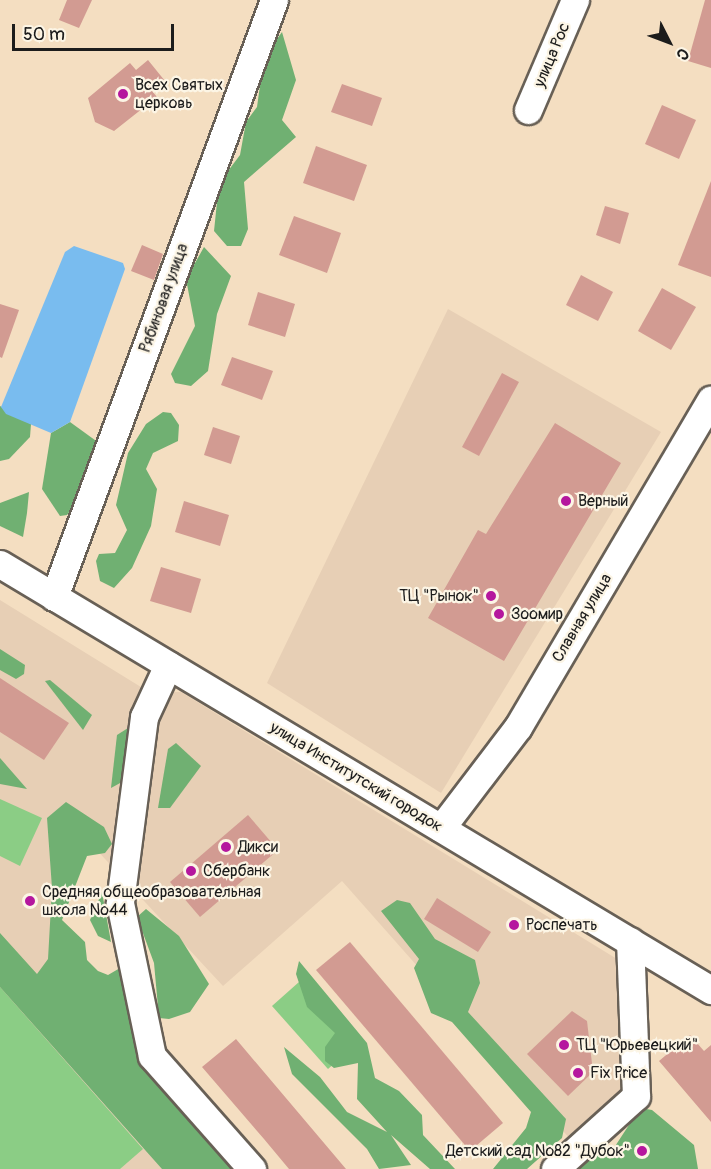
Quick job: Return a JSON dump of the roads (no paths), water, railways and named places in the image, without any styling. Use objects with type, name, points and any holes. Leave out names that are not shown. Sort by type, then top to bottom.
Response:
[{"type":"street","name":"Рябиновая улица","points":[[54,597],[274,0]]},
{"type":"street","name":"улица Рос","points":[[528,110],[576,0]]},
{"type":"street","name":"Славная улица","points":[[441,828],[518,727],[711,400]]},
{"type":"street","name":"улица Институтский городок","points":[[0,564],[711,990]]},
{"type":"street","points":[[168,665],[144,717],[120,903],[152,1056],[252,1169]]},
{"type":"street","points":[[555,1169],[636,1096],[630,941]]},
{"type":"water","points":[[74,246],[123,263],[125,269],[70,422],[51,433],[6,414],[1,407],[65,252]]},
{"type":"place","name":"Всех Святых церковь","points":[[123,94]]},
{"type":"place","name":"Верный","points":[[566,501]]},
{"type":"place","name":"ТЦ \"Рынок\"","points":[[491,596]]},
{"type":"place","name":"Зоомир","points":[[499,614]]},
{"type":"place","name":"Дикси","points":[[226,847]]},
{"type":"place","name":"Сбербанк","points":[[191,871]]},
{"type":"place","name":"Средняя общеобразовательная школа №44","points":[[30,901]]},
{"type":"place","name":"Роспечать","points":[[514,925]]},
{"type":"place","name":"ТЦ \"Юрьевецкий\"","points":[[564,1045]]},
{"type":"place","name":"Fix Price","points":[[578,1073]]},
{"type":"place","name":"Детский сад №82 \"Дубок\"","points":[[642,1151]]}]
